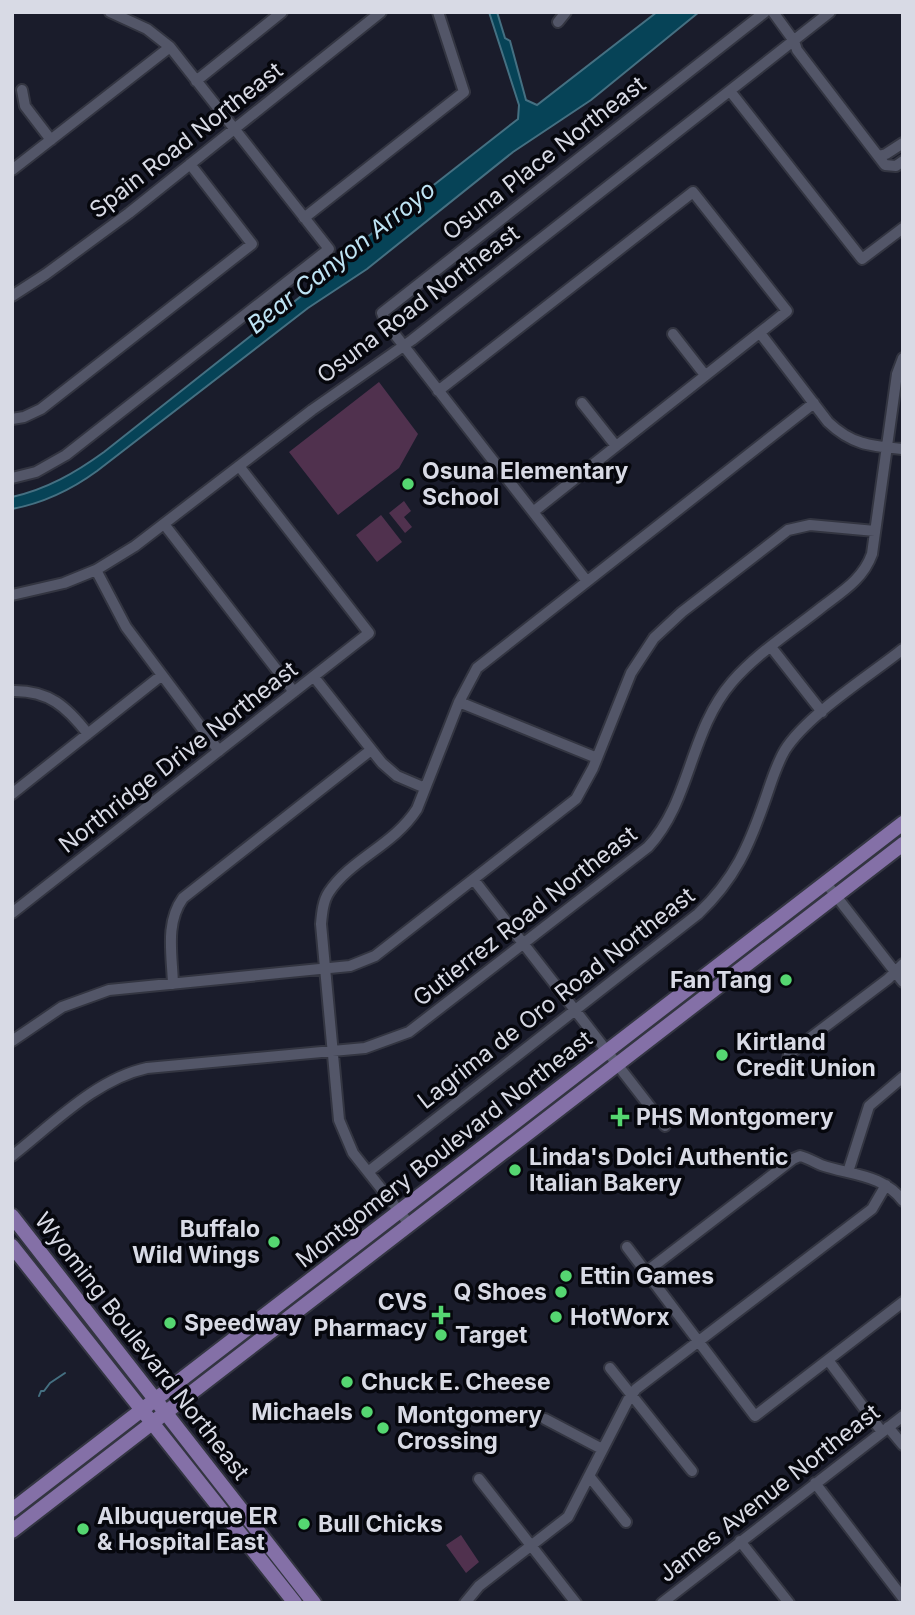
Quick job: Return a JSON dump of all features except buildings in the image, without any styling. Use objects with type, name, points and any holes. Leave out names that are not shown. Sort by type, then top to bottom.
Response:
[{"type":"main road","name":"Montgomery Boulevard Northeast","points":[[12,1510],[903,823]]},
{"type":"main road","name":"Montgomery Boulevard Northeast","points":[[17,1528],[903,844]]},
{"type":"main road","name":"Wyoming Boulevard Northeast","points":[[12,1216],[314,1603]]},
{"type":"main road","name":"Wyoming Boulevard Northeast","points":[[12,1246],[295,1603]]},
{"type":"main road","points":[[17,1528],[43,1497],[61,1482],[71,1464]]},
{"type":"street","points":[[12,478],[36,472],[66,455],[329,249],[170,47],[148,29],[110,12]]},
{"type":"street","name":"Spain Road Northeast","points":[[12,296],[53,269],[190,164],[381,12]]},
{"type":"street","points":[[304,218],[464,92],[438,12]]},
{"type":"street","points":[[558,22],[566,12]]},
{"type":"street","name":"Osuna Place Northeast","points":[[404,346],[383,318],[384,309],[765,12]]},
{"type":"street","points":[[774,12],[799,52],[885,165],[890,167],[903,161]]},
{"type":"street","name":"Osuna Road Northeast","points":[[12,595],[64,583],[96,570],[135,546],[312,410],[404,346],[830,12]]},
{"type":"street","points":[[196,81],[277,14]]},
{"type":"street","points":[[12,170],[170,47]]},
{"type":"street","points":[[22,90],[25,106],[51,140]]},
{"type":"street","points":[[730,91],[862,259],[903,228]]},
{"type":"street","points":[[879,156],[903,143]]},
{"type":"street","points":[[12,419],[41,409],[252,244],[190,164]]},
{"type":"street","points":[[438,391],[693,192],[787,311],[533,512]]},
{"type":"street","points":[[760,333],[841,434],[855,441],[903,449]]},
{"type":"street","points":[[673,334],[705,375]]},
{"type":"street","points":[[404,346],[586,580]]},
{"type":"street","name":"Gutierrez Road Northeast","points":[[12,1156],[96,1090],[121,1075],[147,1068],[365,1048],[410,1032],[657,838],[671,815],[700,734],[714,707],[744,669],[860,577],[867,567],[872,554],[897,374],[903,358]]},
{"type":"street","points":[[582,403],[616,446]]},
{"type":"street","points":[[410,1225],[354,1153],[340,1120],[321,924],[322,910],[329,893],[342,878],[401,831],[417,809],[459,702],[477,668],[814,403]]},
{"type":"street","name":"Northridge Drive Northeast","points":[[12,913],[369,633],[239,466]]},
{"type":"street","points":[[164,524],[294,692]]},
{"type":"street","points":[[12,1041],[62,1007],[94,995],[124,988],[350,966],[375,956],[576,799],[597,758],[631,673],[641,655],[654,638],[682,612],[788,530],[810,525],[875,531]]},
{"type":"street","points":[[96,570],[126,627],[219,751]]},
{"type":"street","points":[[771,647],[822,712]]},
{"type":"street","name":"Lagrima de Oro Road Northeast","points":[[368,1172],[698,914],[724,888],[748,846],[783,752],[800,730],[903,649]]},
{"type":"street","points":[[12,794],[162,676]]},
{"type":"street","points":[[314,677],[382,763],[397,776],[425,788]]},
{"type":"street","points":[[12,691],[38,694],[63,705],[88,734]]},
{"type":"street","points":[[459,702],[597,758]]},
{"type":"street","points":[[173,984],[171,921],[183,898],[371,750]]},
{"type":"street","points":[[474,880],[665,1126]]},
{"type":"street","points":[[826,883],[899,967],[903,982]]},
{"type":"street","points":[[788,1063],[789,1054],[888,979],[899,967]]},
{"type":"street","points":[[848,1172],[869,1106],[903,1077]]},
{"type":"street","points":[[646,1272],[800,1156],[886,1185],[903,1200]]},
{"type":"street","points":[[465,1603],[479,1586],[568,1517],[632,1394],[697,1341],[873,1209],[886,1185]]},
{"type":"street","points":[[627,1247],[755,1416],[903,1302]]},
{"type":"street","points":[[828,1360],[885,1429],[903,1445]]},
{"type":"street","points":[[610,1368],[692,1471]]},
{"type":"street","name":"James Avenue Northeast","points":[[662,1603],[903,1416]]},
{"type":"street","points":[[545,1419],[602,1449]]},
{"type":"street","points":[[590,1476],[626,1522]]},
{"type":"street","points":[[479,1479],[576,1603]]},
{"type":"street","points":[[815,1483],[901,1593]]},
{"type":"street","points":[[740,1541],[789,1603]]},
{"type":"shaded area","points":[[379,382],[418,434],[399,468],[338,515],[289,452]]},
{"type":"shaded area","points":[[404,501],[411,511],[404,517],[412,527],[405,533],[389,513]]},
{"type":"shaded area","points":[[381,515],[402,542],[377,562],[356,535]]},
{"type":"shaded area","points":[[461,1535],[479,1562],[466,1573],[446,1545]]},
{"type":"water","points":[[489,12],[497,12],[505,38],[510,41],[526,100],[537,105],[657,12],[699,12],[591,100],[513,152],[367,269],[308,308],[97,471],[57,495],[12,509],[12,497],[37,490],[60,479],[104,452],[300,297],[352,249],[518,119],[519,105]]},
{"type":"waterway","points":[[39,1396],[50,1383],[65,1373]]},
{"type":"place","name":"Osuna Elementary School","points":[[408,484]]},
{"type":"place","name":"Fan Tang","points":[[786,980]]},
{"type":"place","name":"Kirtland Credit Union","points":[[722,1055]]},
{"type":"place","name":"PHS Montgomery","points":[[620,1117]]},
{"type":"place","name":"Linda's Dolci Authentic Italian Bakery","points":[[515,1170]]},
{"type":"place","name":"Buffalo Wild Wings","points":[[274,1242]]},
{"type":"place","name":"Ettin Games","points":[[566,1276]]},
{"type":"place","name":"Q Shoes","points":[[561,1292]]},
{"type":"place","name":"CVS Pharmacy","points":[[441,1315]]},
{"type":"place","name":"HotWorx","points":[[556,1317]]},
{"type":"place","name":"Speedway","points":[[170,1323]]},
{"type":"place","name":"Target","points":[[441,1335]]},
{"type":"place","name":"Chuck E. Cheese","points":[[347,1382]]},
{"type":"place","name":"Michaels","points":[[367,1412]]},
{"type":"place","name":"Montgomery Crossing","points":[[383,1428]]},
{"type":"place","name":"Bull Chicks","points":[[304,1524]]},
{"type":"place","name":"Albuquerque ER & Hospital East","points":[[83,1529]]},
{"type":"water label","name":"Bear Canyon Arroyo","points":[[341,257]]}]
